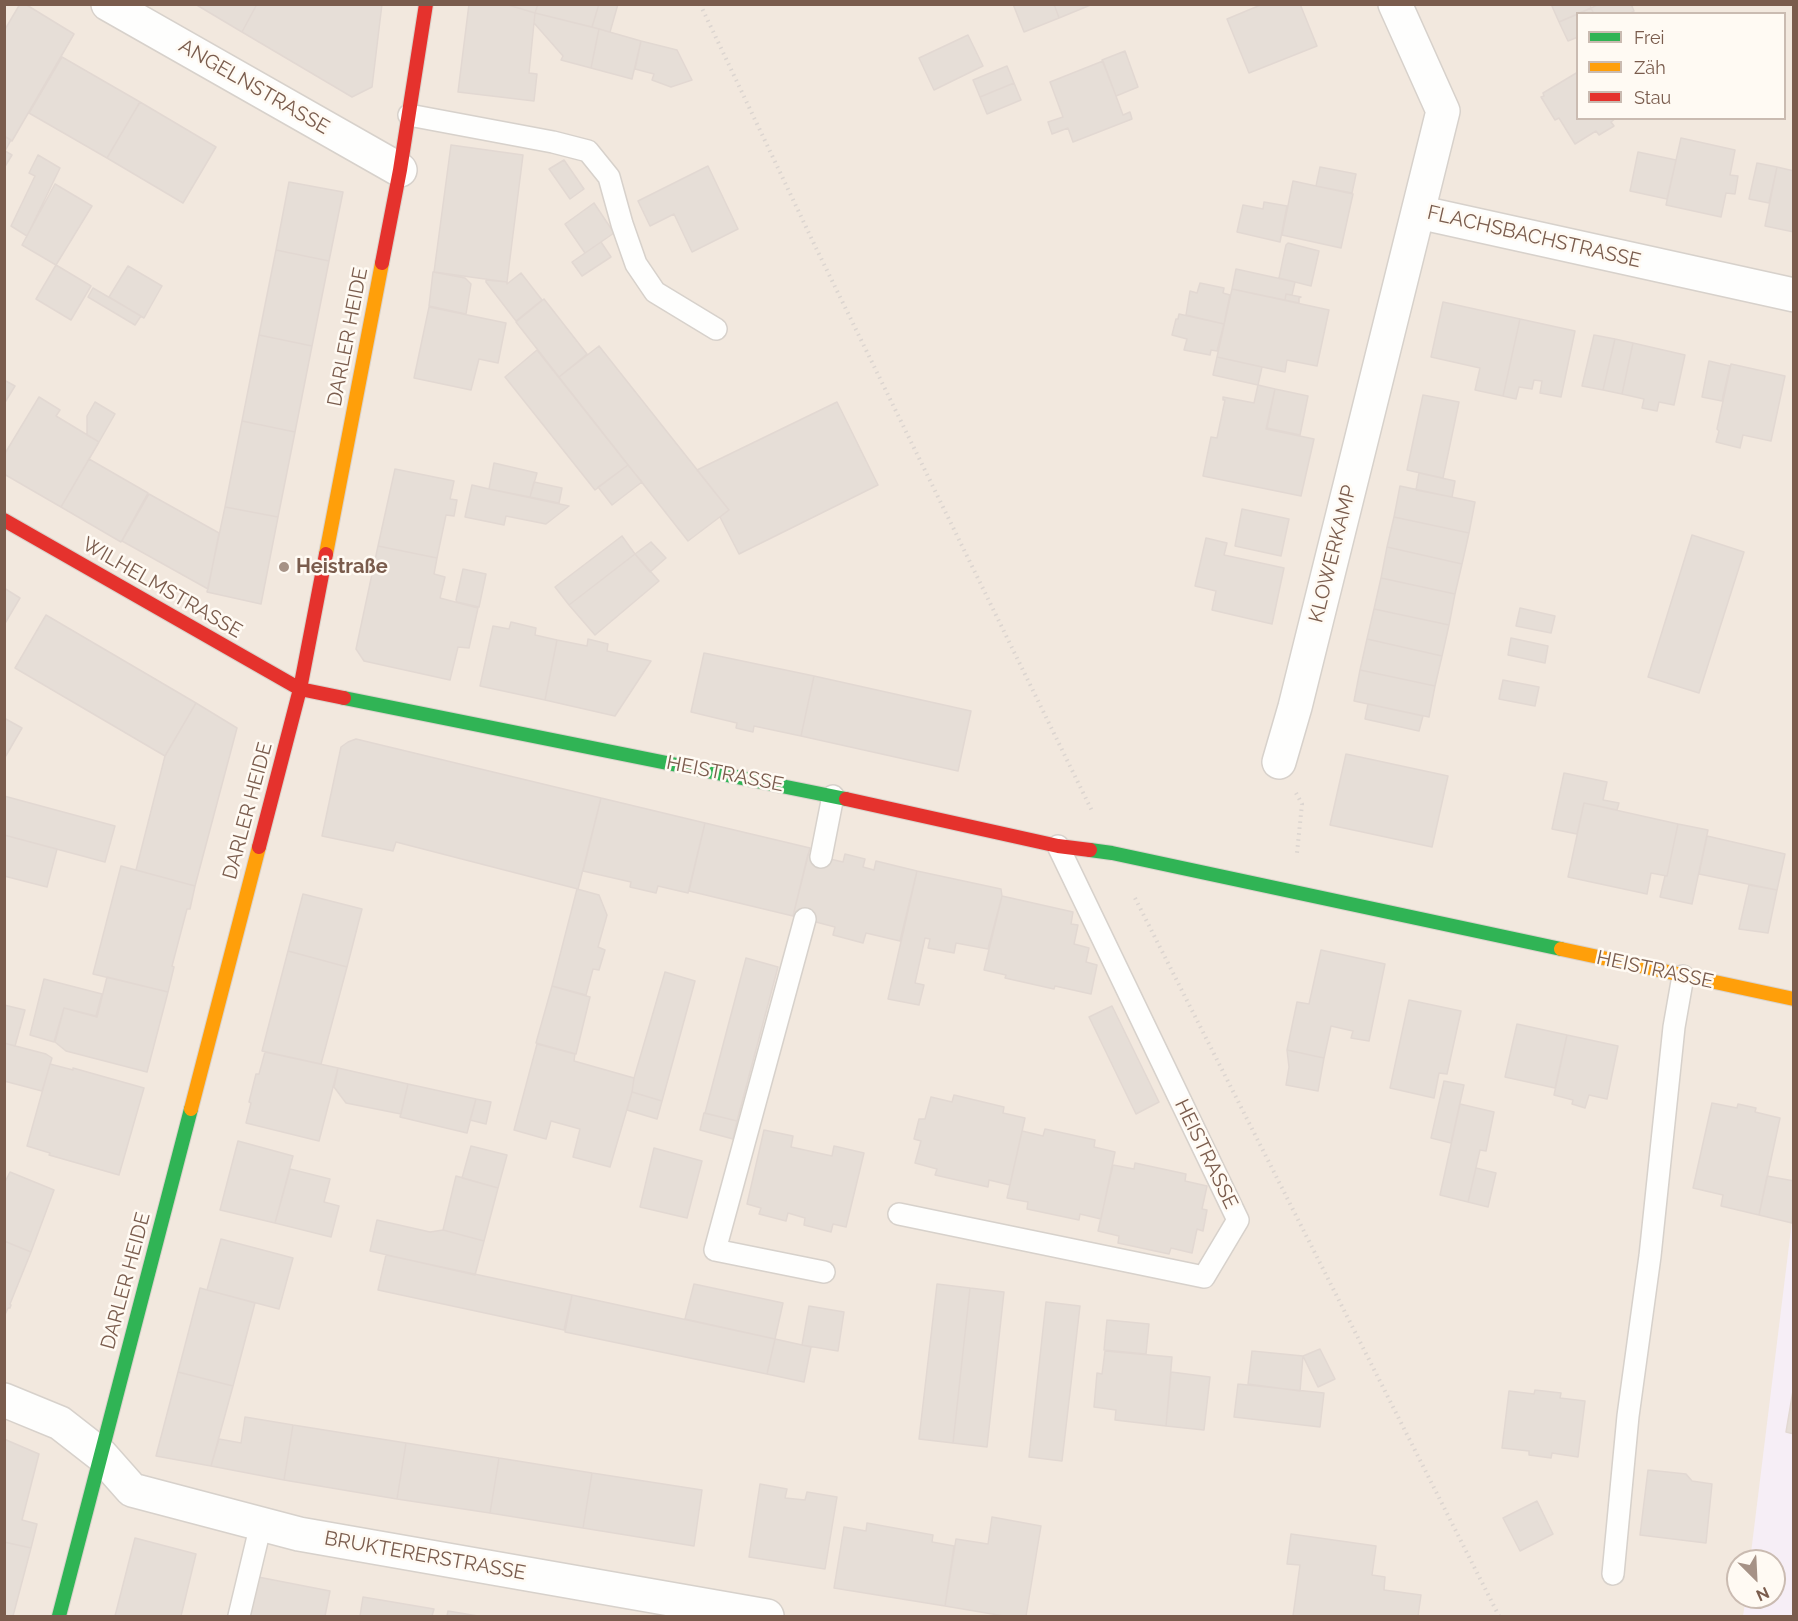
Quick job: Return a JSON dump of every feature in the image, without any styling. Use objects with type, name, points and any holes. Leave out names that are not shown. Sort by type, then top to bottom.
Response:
[{"type":"street","name":"ANGELNSTRASSE","points":[[108,4],[400,170]]},
{"type":"street","name":"DARLER HEIDE","points":[[58,1617],[300,689],[400,170],[426,4]]},
{"type":"street","name":"FLACHSBACHSTRASSE","points":[[1395,4],[1443,111],[1418,212],[1794,295]]},
{"type":"street","name":"KLOWERKAMP","points":[[1279,762],[1295,707],[1418,212]]},
{"type":"street","name":"WILHELMSTRASSE","points":[[4,520],[300,689]]},
{"type":"street","name":"HEISTRASSE","points":[[300,689],[833,796],[1058,846],[1112,853],[1794,999]]},
{"type":"street","name":"BRUKTERERSTRASSE","points":[[4,1400],[60,1423],[101,1455],[132,1490],[299,1534],[767,1617]]},
{"type":"lane","points":[[409,116],[553,142],[588,152],[609,177],[636,264],[655,292],[716,329]]},
{"type":"lane","points":[[821,857],[833,796]]},
{"type":"lane","name":"HEISTRASSE","points":[[899,1214],[1204,1277],[1238,1220],[1058,846]]},
{"type":"lane","points":[[805,919],[715,1250],[824,1272]]},
{"type":"lane","points":[[1613,1574],[1628,1416],[1650,1256],[1674,1027],[1683,976]]},
{"type":"lane","points":[[239,1617],[261,1524]]},
{"type":"path","points":[[1279,762],[1302,804],[1293,892]]},
{"type":"shaded area","points":[[5,5],[1793,5],[1793,1616],[5,1616]]},
{"type":"shaded area","points":[[1793,1213],[1793,1616],[1743,1616],[1744,1609],[1786,1609],[1786,1549],[1751,1549]]},
{"type":"building","points":[[20,4],[25,4],[74,34],[12,141],[4,136],[4,31]]},
{"type":"building","points":[[195,4],[257,4],[242,32]]},
{"type":"building","points":[[257,4],[382,4],[372,87],[352,97],[242,32]]},
{"type":"building","points":[[469,4],[505,4],[535,13],[529,73],[537,74],[534,101],[458,92]]},
{"type":"building","points":[[505,4],[538,4],[535,13]]},
{"type":"building","points":[[538,4],[599,4],[592,27],[535,13]]},
{"type":"building","points":[[599,4],[618,4],[610,32],[592,27]]},
{"type":"building","points":[[1013,4],[1054,4],[1059,18],[1024,32]]},
{"type":"building","points":[[1054,4],[1093,4],[1059,18]]},
{"type":"building","points":[[1263,4],[1300,4],[1317,46],[1249,73],[1227,19]]},
{"type":"building","points":[[1551,4],[1590,4],[1591,8],[1576,12],[1576,15],[1559,22]]},
{"type":"building","points":[[1599,4],[1631,4],[1634,11],[1593,12],[1591,8]]},
{"type":"building","points":[[535,13],[599,29],[591,68],[561,60],[563,56],[534,23]]},
{"type":"building","points":[[1576,15],[1576,38],[1568,41],[1559,22]]},
{"type":"building","points":[[599,29],[641,41],[632,79],[591,68]]},
{"type":"building","points":[[968,35],[983,66],[934,90],[919,58]]},
{"type":"building","points":[[641,41],[677,50],[692,80],[671,87],[652,80],[654,74],[635,69]]},
{"type":"building","points":[[1125,51],[1138,87],[1116,96],[1102,60]]},
{"type":"building","points":[[62,57],[140,102],[107,158],[29,113]]},
{"type":"building","points":[[1103,61],[1123,115],[1130,112],[1132,119],[1073,142],[1068,128],[1052,134],[1048,122],[1063,117],[1050,82]]},
{"type":"building","points":[[1007,66],[1014,83],[980,97],[973,80]]},
{"type":"building","points":[[1576,73],[1576,120],[1614,120],[1611,122],[1614,126],[1599,135],[1596,131],[1575,144],[1559,118],[1555,120],[1541,97],[1544,96],[1543,93]]},
{"type":"building","points":[[1014,83],[1021,100],[987,114],[980,97]]},
{"type":"building","points":[[140,102],[216,147],[183,203],[107,158]]},
{"type":"building","points":[[4,136],[11,140],[5,151],[12,155],[4,168]]},
{"type":"building","points":[[1681,138],[1735,150],[1730,175],[1738,176],[1735,194],[1726,193],[1721,217],[1666,205]]},
{"type":"building","points":[[451,145],[523,155],[507,282],[434,272]]},
{"type":"building","points":[[1638,152],[1676,160],[1667,199],[1630,191]]},
{"type":"building","points":[[38,155],[60,168],[27,236],[11,226],[35,176],[29,173]]},
{"type":"building","points":[[564,160],[584,189],[570,199],[549,169]]},
{"type":"building","points":[[1757,163],[1777,167],[1769,203],[1749,199]]},
{"type":"building","points":[[708,166],[738,229],[692,252],[674,214],[650,226],[638,201]]},
{"type":"building","points":[[1320,167],[1356,174],[1352,193],[1316,186]]},
{"type":"building","points":[[1777,167],[1794,171],[1794,232],[1765,226]]},
{"type":"building","points":[[1293,181],[1353,194],[1341,248],[1282,235]]},
{"type":"building","points":[[289,182],[343,192],[329,261],[276,250]]},
{"type":"building","points":[[55,184],[92,206],[56,265],[22,245]]},
{"type":"building","points":[[1264,202],[1287,206],[1280,242],[1237,232],[1243,205],[1263,209]]},
{"type":"building","points":[[594,203],[614,233],[585,253],[565,224]]},
{"type":"building","points":[[601,242],[611,257],[582,276],[572,262]]},
{"type":"building","points":[[1288,243],[1319,251],[1311,286],[1279,278]]},
{"type":"building","points":[[276,250],[329,261],[312,346],[259,335]]},
{"type":"building","points":[[56,265],[91,286],[71,320],[36,299]]},
{"type":"building","points":[[128,266],[162,286],[144,318],[109,297]]},
{"type":"building","points":[[1236,269],[1295,282],[1292,295],[1286,294],[1285,300],[1232,289]]},
{"type":"building","points":[[433,272],[465,278],[471,284],[466,314],[429,306]]},
{"type":"building","points":[[521,273],[542,300],[516,321],[486,280],[507,282],[507,284]]},
{"type":"building","points":[[1200,283],[1224,288],[1223,293],[1230,295],[1224,324],[1186,315],[1190,291],[1197,293]]},
{"type":"building","points":[[93,288],[141,316],[135,325],[88,297]]},
{"type":"building","points":[[1232,289],[1329,310],[1317,366],[1287,360],[1285,372],[1217,357]]},
{"type":"building","points":[[1286,294],[1301,297],[1299,303],[1285,300]]},
{"type":"building","points":[[544,299],[587,354],[559,377],[516,322]]},
{"type":"building","points":[[1443,302],[1520,319],[1503,396],[1475,390],[1480,368],[1431,357]]},
{"type":"building","points":[[429,307],[506,323],[498,363],[479,359],[471,390],[414,378]]},
{"type":"building","points":[[1179,314],[1224,324],[1217,351],[1211,350],[1210,355],[1184,350],[1187,339],[1172,335]]},
{"type":"building","points":[[1520,319],[1575,331],[1561,397],[1540,393],[1542,381],[1534,380],[1532,389],[1519,387],[1516,399],[1503,396]]},
{"type":"building","points":[[259,335],[312,346],[295,432],[242,421]]},
{"type":"building","points":[[1594,335],[1615,339],[1603,390],[1582,386]]},
{"type":"building","points":[[1615,339],[1633,343],[1622,394],[1603,390]]},
{"type":"building","points":[[1633,343],[1685,355],[1674,405],[1659,402],[1657,411],[1642,408],[1644,399],[1622,394]]},
{"type":"building","points":[[599,346],[729,510],[688,541],[559,377]]},
{"type":"building","points":[[537,350],[628,465],[595,490],[505,377]]},
{"type":"building","points":[[1217,357],[1262,367],[1258,385],[1213,375]]},
{"type":"building","points":[[1709,361],[1730,366],[1722,401],[1702,397]]},
{"type":"building","points":[[1731,364],[1785,376],[1771,441],[1743,435],[1740,448],[1716,442]]},
{"type":"building","points":[[4,380],[15,386],[4,404]]},
{"type":"building","points":[[1258,385],[1275,389],[1266,429],[1314,439],[1301,496],[1203,476],[1211,437],[1217,438],[1225,400],[1223,397],[1254,403]]},
{"type":"building","points":[[1275,389],[1308,396],[1300,435],[1267,428]]},
{"type":"building","points":[[1423,395],[1459,402],[1443,478],[1407,470]]},
{"type":"building","points":[[39,397],[60,410],[56,416],[99,442],[61,507],[4,474],[4,455]]},
{"type":"building","points":[[95,402],[115,414],[99,442],[87,435],[87,416]]},
{"type":"building","points":[[837,402],[878,485],[739,554],[720,517],[729,510],[697,470]]},
{"type":"building","points":[[242,421],[295,432],[278,517],[225,507]]},
{"type":"building","points":[[89,459],[148,493],[121,542],[61,507]]},
{"type":"building","points":[[494,463],[537,473],[530,497],[489,489]]},
{"type":"building","points":[[628,465],[642,482],[612,505],[598,487]]},
{"type":"building","points":[[395,469],[454,481],[450,499],[457,500],[454,516],[446,515],[437,558],[378,546]]},
{"type":"building","points":[[1419,473],[1455,481],[1452,497],[1416,490]]},
{"type":"building","points":[[534,482],[562,488],[559,503],[530,497]]},
{"type":"building","points":[[472,485],[569,506],[546,524],[506,516],[504,525],[465,517]]},
{"type":"building","points":[[1400,486],[1475,502],[1469,533],[1394,517]]},
{"type":"building","points":[[149,494],[219,533],[208,589],[122,541]]},
{"type":"building","points":[[225,507],[278,517],[261,604],[207,592]]},
{"type":"building","points":[[1242,509],[1289,519],[1281,556],[1235,546]]},
{"type":"building","points":[[1394,517],[1469,533],[1462,564],[1387,547]]},
{"type":"building","points":[[1692,535],[1744,552],[1699,693],[1648,677]]},
{"type":"building","points":[[622,536],[635,554],[569,605],[555,587]]},
{"type":"building","points":[[1206,538],[1227,543],[1224,555],[1284,568],[1272,624],[1212,610],[1216,591],[1195,586]]},
{"type":"building","points":[[651,542],[666,558],[650,572],[635,554]]},
{"type":"building","points":[[378,546],[437,558],[434,574],[445,577],[440,598],[478,608],[469,648],[458,647],[450,680],[364,661],[356,649]]},
{"type":"building","points":[[1387,547],[1462,564],[1455,594],[1381,578]]},
{"type":"building","points":[[635,554],[659,581],[595,635],[569,605]]},
{"type":"building","points":[[463,569],[486,574],[479,607],[456,600]]},
{"type":"building","points":[[1381,578],[1455,594],[1449,625],[1374,609]]},
{"type":"building","points":[[4,588],[20,598],[4,625]]},
{"type":"building","points":[[1520,608],[1555,616],[1551,633],[1516,626]]},
{"type":"building","points":[[1374,609],[1449,625],[1442,656],[1367,639]]},
{"type":"building","points":[[46,615],[196,703],[165,756],[15,668]]},
{"type":"building","points":[[511,622],[536,628],[535,635],[557,640],[545,700],[480,686],[493,626],[509,629]]},
{"type":"building","points":[[1511,638],[1548,646],[1545,663],[1508,655]]},
{"type":"building","points":[[588,639],[608,644],[607,651],[651,661],[615,716],[545,700],[557,640],[587,646]]},
{"type":"building","points":[[1367,639],[1442,656],[1435,686],[1360,670]]},
{"type":"building","points":[[704,653],[814,676],[801,736],[754,726],[753,732],[736,728],[737,723],[691,712]]},
{"type":"building","points":[[1360,670],[1435,686],[1429,717],[1354,701]]},
{"type":"building","points":[[814,676],[971,711],[958,771],[801,736]]},
{"type":"building","points":[[1503,680],[1539,687],[1535,706],[1499,699]]},
{"type":"building","points":[[196,703],[237,728],[195,886],[136,870],[165,756]]},
{"type":"building","points":[[1368,704],[1423,716],[1419,731],[1365,719]]},
{"type":"building","points":[[4,718],[22,728],[4,759]]},
{"type":"building","points":[[356,739],[601,798],[578,889],[396,842],[393,851],[322,836],[341,747]]},
{"type":"building","points":[[1346,754],[1448,776],[1432,847],[1330,825]]},
{"type":"building","points":[[1564,773],[1607,782],[1603,800],[1619,803],[1617,810],[1584,803],[1577,834],[1552,829]]},
{"type":"building","points":[[4,796],[115,826],[105,862],[4,835]]},
{"type":"building","points":[[601,798],[705,823],[688,893],[658,886],[656,893],[630,887],[631,882],[583,871]]},
{"type":"building","points":[[1584,803],[1678,824],[1667,876],[1651,873],[1647,894],[1568,877]]},
{"type":"building","points":[[705,823],[810,848],[793,916],[689,891]]},
{"type":"building","points":[[1678,824],[1708,830],[1692,904],[1660,897]]},
{"type":"building","points":[[4,835],[57,849],[47,887],[4,876]]},
{"type":"building","points":[[1707,836],[1785,854],[1777,890],[1699,874]]},
{"type":"building","points":[[808,854],[843,862],[845,854],[865,859],[863,867],[874,870],[876,861],[917,871],[900,941],[866,933],[863,943],[833,935],[835,927],[793,916]]},
{"type":"building","points":[[121,866],[195,886],[172,966],[174,967],[168,992],[93,974]]},
{"type":"building","points":[[917,871],[1001,889],[1002,896],[988,949],[956,943],[954,953],[928,948],[930,939],[925,938],[915,983],[924,985],[919,1005],[888,999]]},
{"type":"building","points":[[1749,885],[1777,890],[1768,933],[1739,929]]},
{"type":"building","points":[[577,889],[599,895],[607,915],[598,947],[605,950],[599,970],[593,969],[586,995],[552,986]]},
{"type":"building","points":[[303,894],[362,909],[347,967],[288,951]]},
{"type":"building","points":[[1002,896],[1073,912],[1071,924],[1078,925],[1074,944],[1089,948],[1086,962],[1097,965],[1091,994],[1055,986],[1054,989],[1005,978],[1006,975],[984,970]]},
{"type":"building","points":[[1321,950],[1385,964],[1369,1041],[1351,1038],[1353,1031],[1331,1026],[1324,1058],[1287,1050],[1297,1002],[1309,1004]]},
{"type":"building","points":[[288,951],[347,967],[321,1064],[262,1051]]},
{"type":"building","points":[[746,958],[778,967],[737,1121],[705,1113]]},
{"type":"building","points":[[665,972],[695,981],[662,1101],[632,1092]]},
{"type":"building","points":[[107,977],[168,992],[147,1072],[66,1051],[55,1042],[64,1008],[97,1017]]},
{"type":"building","points":[[44,979],[102,994],[96,1016],[64,1008],[54,1042],[30,1035]]},
{"type":"building","points":[[552,986],[590,997],[576,1054],[536,1043]]},
{"type":"building","points":[[1409,1000],[1461,1011],[1447,1074],[1439,1073],[1434,1098],[1390,1088]]},
{"type":"building","points":[[4,1005],[25,1010],[15,1046],[4,1043]]},
{"type":"building","points":[[1112,1006],[1159,1102],[1136,1114],[1089,1017]]},
{"type":"building","points":[[1517,1024],[1567,1035],[1555,1088],[1505,1077]]},
{"type":"building","points":[[1567,1035],[1618,1046],[1607,1099],[1589,1095],[1585,1108],[1572,1104],[1573,1100],[1554,1095]]},
{"type":"building","points":[[4,1043],[46,1054],[52,1058],[42,1091],[4,1081]]},
{"type":"building","points":[[537,1044],[575,1054],[574,1061],[634,1078],[610,1167],[573,1157],[580,1129],[551,1121],[546,1139],[514,1130]]},
{"type":"building","points":[[1287,1050],[1324,1058],[1318,1091],[1286,1085],[1289,1067]]},
{"type":"building","points":[[265,1052],[338,1068],[319,1141],[246,1123],[256,1074],[259,1074]]},
{"type":"building","points":[[50,1064],[73,1070],[73,1068],[144,1088],[119,1175],[49,1155],[50,1153],[27,1146]]},
{"type":"building","points":[[338,1068],[408,1084],[401,1114],[346,1103],[334,1087]]},
{"type":"building","points":[[1444,1081],[1464,1085],[1451,1143],[1431,1138]]},
{"type":"building","points":[[408,1084],[476,1099],[467,1133],[400,1117]]},
{"type":"building","points":[[632,1092],[662,1101],[657,1119],[627,1110]]},
{"type":"building","points":[[954,1095],[1004,1107],[1003,1113],[1025,1118],[1010,1185],[989,1180],[988,1187],[935,1175],[937,1169],[915,1163],[921,1141],[914,1139],[919,1119],[925,1119],[931,1097],[952,1102]]},
{"type":"building","points":[[476,1099],[491,1102],[486,1124],[470,1120]]},
{"type":"building","points":[[1712,1103],[1737,1108],[1738,1104],[1756,1108],[1755,1112],[1780,1118],[1759,1215],[1721,1206],[1723,1195],[1693,1188]]},
{"type":"building","points":[[1460,1104],[1494,1112],[1486,1151],[1480,1150],[1468,1202],[1440,1195]]},
{"type":"building","points":[[704,1113],[737,1121],[733,1139],[700,1130]]},
{"type":"building","points":[[1045,1129],[1095,1140],[1094,1147],[1115,1152],[1101,1219],[1080,1214],[1079,1220],[1027,1209],[1028,1202],[1007,1198],[1022,1131],[1043,1136]]},
{"type":"building","points":[[764,1130],[793,1136],[791,1147],[832,1156],[834,1146],[864,1153],[846,1227],[833,1224],[831,1232],[804,1225],[805,1218],[788,1213],[786,1221],[759,1214],[761,1208],[747,1204]]},
{"type":"building","points":[[238,1141],[293,1156],[275,1223],[220,1210]]},
{"type":"building","points":[[471,1146],[507,1155],[498,1188],[462,1178]]},
{"type":"building","points":[[654,1148],[702,1161],[687,1218],[640,1207]]},
{"type":"building","points":[[1135,1163],[1186,1174],[1185,1181],[1207,1186],[1202,1209],[1207,1210],[1203,1231],[1197,1229],[1192,1253],[1171,1248],[1169,1254],[1118,1243],[1119,1236],[1098,1231],[1113,1165],[1134,1169]]},
{"type":"building","points":[[1476,1168],[1496,1173],[1488,1207],[1468,1202]]},
{"type":"building","points":[[290,1169],[330,1179],[324,1202],[339,1206],[331,1237],[275,1223]]},
{"type":"building","points":[[10,1172],[54,1190],[31,1252],[4,1241],[4,1184]]},
{"type":"building","points":[[456,1176],[498,1188],[484,1241],[443,1230]]},
{"type":"building","points":[[1767,1176],[1794,1181],[1792,1223],[1759,1215]]},
{"type":"building","points":[[377,1220],[430,1232],[443,1230],[484,1241],[475,1275],[370,1251]]},
{"type":"building","points":[[221,1239],[293,1258],[279,1309],[207,1290]]},
{"type":"building","points":[[4,1241],[31,1252],[10,1308],[4,1317]]},
{"type":"building","points":[[386,1255],[572,1295],[564,1330],[378,1290]]},
{"type":"building","points":[[694,1284],[783,1303],[775,1339],[685,1319]]},
{"type":"building","points":[[937,1284],[970,1288],[953,1443],[919,1439]]},
{"type":"building","points":[[200,1288],[255,1303],[233,1386],[178,1372]]},
{"type":"building","points":[[970,1288],[1004,1292],[987,1447],[953,1443]]},
{"type":"building","points":[[572,1295],[775,1339],[767,1374],[565,1332]]},
{"type":"building","points":[[1046,1302],[1080,1306],[1062,1461],[1029,1457]]},
{"type":"building","points":[[809,1306],[844,1312],[838,1351],[802,1345]]},
{"type":"building","points":[[1107,1320],[1149,1324],[1146,1354],[1104,1350]]},
{"type":"building","points":[[775,1339],[811,1347],[804,1382],[767,1374]]},
{"type":"building","points":[[1320,1349],[1335,1379],[1318,1387],[1303,1356]]},
{"type":"building","points":[[1105,1351],[1172,1357],[1166,1426],[1115,1420],[1116,1410],[1094,1407],[1097,1373],[1102,1374]]},
{"type":"building","points":[[1252,1351],[1303,1356],[1300,1391],[1248,1384]]},
{"type":"building","points":[[178,1372],[233,1386],[211,1466],[156,1456]]},
{"type":"building","points":[[1171,1372],[1210,1377],[1204,1430],[1166,1426]]},
{"type":"building","points":[[1238,1384],[1324,1393],[1320,1427],[1234,1417]]},
{"type":"building","points":[[1794,1385],[1794,1434],[1786,1432]]},
{"type":"building","points":[[1535,1390],[1561,1393],[1560,1398],[1585,1401],[1578,1457],[1552,1453],[1551,1458],[1529,1455],[1529,1451],[1502,1448],[1509,1391],[1534,1394]]},
{"type":"building","points":[[245,1417],[293,1425],[284,1480],[211,1466],[219,1439],[241,1443]]},
{"type":"building","points":[[293,1425],[406,1443],[397,1499],[284,1480]]},
{"type":"building","points":[[4,1439],[39,1454],[22,1520],[37,1524],[31,1548],[4,1542]]},
{"type":"building","points":[[406,1443],[499,1458],[490,1513],[397,1499]]},
{"type":"building","points":[[499,1458],[592,1473],[583,1528],[490,1513]]},
{"type":"building","points":[[1648,1470],[1686,1474],[1692,1481],[1712,1484],[1706,1543],[1640,1535]]},
{"type":"building","points":[[592,1473],[702,1490],[694,1546],[583,1528]]},
{"type":"building","points":[[760,1484],[787,1489],[785,1498],[805,1500],[807,1492],[837,1497],[825,1569],[749,1557]]},
{"type":"building","points":[[1537,1501],[1553,1534],[1520,1551],[1503,1518]]},
{"type":"building","points":[[992,1517],[1041,1526],[1026,1616],[1004,1616],[945,1606],[956,1539],[988,1544]]},
{"type":"building","points":[[867,1523],[933,1535],[932,1542],[954,1546],[945,1606],[834,1588],[844,1527],[866,1531]]},
{"type":"building","points":[[1291,1534],[1376,1546],[1372,1575],[1385,1577],[1384,1590],[1421,1595],[1418,1616],[1293,1616],[1300,1565],[1287,1564]]},
{"type":"building","points":[[135,1538],[196,1554],[181,1616],[115,1616]]},
{"type":"building","points":[[4,1542],[31,1548],[13,1616],[4,1616]]},
{"type":"building","points":[[253,1576],[330,1591],[325,1616],[246,1616]]},
{"type":"building","points":[[363,1597],[434,1609],[432,1616],[360,1616]]},
{"type":"building","points":[[448,1611],[478,1616],[447,1616]]},
{"type":"traffic: fast","points":[[344,698],[846,799]]},
{"type":"traffic: fast","points":[[1090,850],[1561,949]]},
{"type":"traffic: fast","points":[[59,1616],[191,1109]]},
{"type":"traffic: slow","points":[[326,554],[382,263]]},
{"type":"traffic: slow","points":[[191,1109],[259,847]]},
{"type":"traffic: slow","points":[[1561,949],[1794,999]]},
{"type":"traffic: jam","points":[[382,263],[400,170],[426,4]]},
{"type":"traffic: jam","points":[[4,520],[300,689],[344,698]]},
{"type":"traffic: jam","points":[[259,847],[300,689],[326,554]]},
{"type":"traffic: jam","points":[[846,799],[1058,846],[1090,850]]},
{"type":"place","name":"Heistraße","points":[[284,567]]}]
